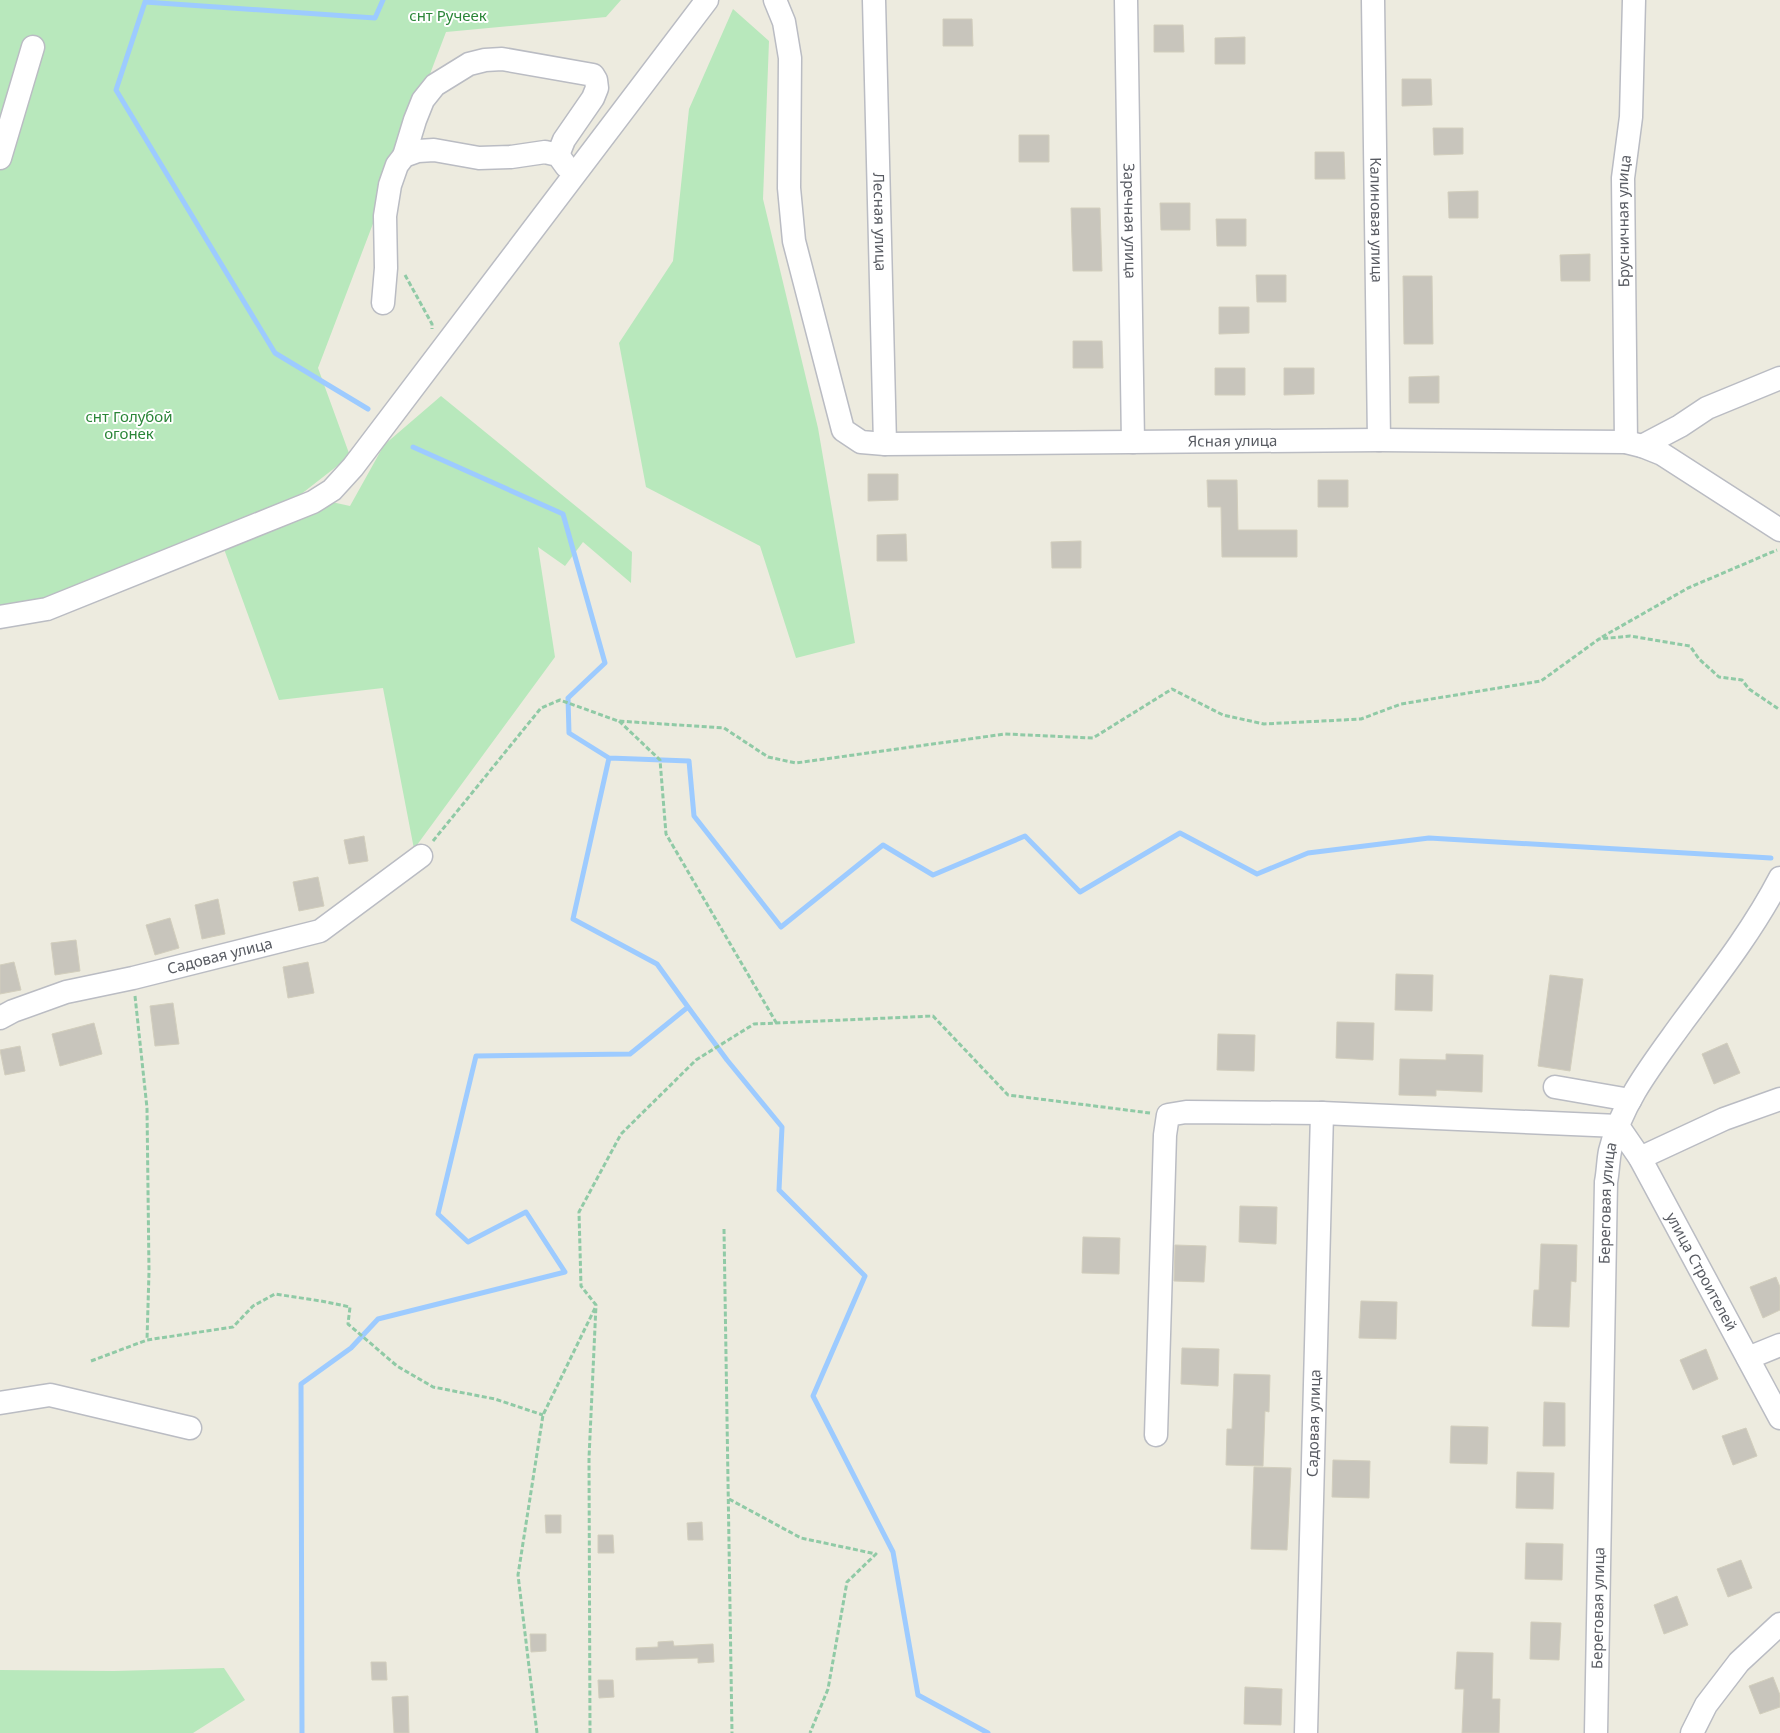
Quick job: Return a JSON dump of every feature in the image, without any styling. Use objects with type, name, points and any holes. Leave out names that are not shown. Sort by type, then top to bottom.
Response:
[{"type":"street","points":[[0,617],[47,610],[313,502],[332,490],[359,460],[707,0]]},
{"type":"street","name":"Ясная улица","points":[[774,0],[784,22],[790,58],[789,188],[794,241],[843,430],[861,442],[885,444],[1379,440],[1634,444]]},
{"type":"street","name":"Лесная улица","points":[[874,0],[885,444]]},
{"type":"street","name":"Заречная улица","points":[[1126,0],[1133,442]]},
{"type":"street","name":"Калиновая улица","points":[[1373,0],[1379,440]]},
{"type":"street","name":"Брусничная улица","points":[[1634,0],[1631,117],[1623,178],[1634,444]]},
{"type":"street","points":[[0,158],[33,47]]},
{"type":"street","points":[[383,304],[386,268],[385,216],[390,185],[404,156],[423,100],[435,85],[469,64],[485,60],[502,59],[593,76],[596,80],[597,88],[593,98],[564,140],[558,155]]},
{"type":"street","points":[[404,156],[418,151],[434,150],[479,158],[510,157],[545,152],[558,155],[573,177]]},
{"type":"street","points":[[1634,444],[1680,426],[1707,408],[1780,378]]},
{"type":"street","points":[[1680,426],[1677,439],[1678,452],[1684,467]]},
{"type":"street","points":[[1634,444],[1662,454],[1780,530]]},
{"type":"street","name":"Садовая улица","points":[[0,1018],[13,1011],[66,992],[133,978],[320,931],[421,856]]},
{"type":"street","points":[[1618,1126],[1645,1074],[1739,946],[1780,878]]},
{"type":"street","points":[[1555,1088],[1630,1100]]},
{"type":"street","points":[[1640,1158],[1724,1119],[1780,1099]]},
{"type":"street","name":"Береговая улица","points":[[1168,1115],[1186,1112],[1322,1113],[1618,1126],[1610,1151],[1606,1182],[1596,1733]]},
{"type":"street","name":"Садовая улица","points":[[1306,1733],[1322,1113]]},
{"type":"street","points":[[1156,1435],[1165,1144],[1168,1115]]},
{"type":"street","name":"улица Строителей","points":[[1618,1126],[1640,1158],[1780,1418]]},
{"type":"street","points":[[1748,1358],[1780,1345]]},
{"type":"street","points":[[0,1403],[50,1395],[190,1428]]},
{"type":"street","points":[[1692,1733],[1706,1705],[1739,1662],[1780,1624]]},
{"type":"path","points":[[402,270],[432,324],[433,334]]},
{"type":"path","points":[[421,856],[542,708],[560,700],[618,721],[724,728],[768,757],[796,763],[1005,734],[1093,738],[1172,690],[1223,715],[1264,724],[1361,719],[1401,704],[1541,681],[1599,639],[1688,588],[1780,548]]},
{"type":"path","points":[[1599,639],[1630,636],[1690,646],[1699,659],[1719,677],[1742,680],[1749,688],[1780,710]]},
{"type":"path","points":[[618,721],[660,760],[666,834],[777,1024]]},
{"type":"path","points":[[133,978],[147,1108],[149,1272],[147,1340]]},
{"type":"path","points":[[590,1733],[589,1458],[596,1305],[581,1286],[579,1212],[621,1134],[696,1060],[754,1024],[933,1016],[1008,1095],[1168,1115]]},
{"type":"path","points":[[724,1230],[732,1733]]},
{"type":"path","points":[[91,1361],[147,1340],[233,1327],[253,1306],[275,1294],[350,1307],[348,1324],[397,1366],[433,1387],[495,1399],[543,1415]]},
{"type":"path","points":[[537,1733],[518,1575],[543,1415],[596,1305]]},
{"type":"path","points":[[728,1500],[801,1538],[876,1554],[847,1582],[828,1689],[810,1733]]},
{"type":"green space","points":[[0,0],[621,0],[606,17],[446,32],[318,368],[350,456],[300,495],[350,506],[384,445],[441,396],[632,552],[631,583],[583,542],[565,566],[538,547],[555,657],[414,849],[383,688],[279,700],[224,549],[203,534],[43,607],[0,611]]},
{"type":"green space","points":[[733,9],[769,41],[763,199],[818,428],[855,643],[796,658],[760,546],[646,487],[619,343],[673,261],[689,109]]},
{"type":"green space","points":[[224,1668],[245,1700],[193,1733],[0,1733],[0,1670],[114,1671]]},
{"type":"building","points":[[943,19],[972,19],[973,46],[943,46]]},
{"type":"building","points":[[1154,25],[1183,25],[1184,52],[1154,52]]},
{"type":"building","points":[[1245,37],[1245,64],[1215,64],[1215,38]]},
{"type":"building","points":[[1402,79],[1431,79],[1432,105],[1402,106]]},
{"type":"building","points":[[1433,128],[1463,128],[1463,154],[1434,155]]},
{"type":"building","points":[[1019,135],[1049,135],[1049,162],[1019,162]]},
{"type":"building","points":[[1315,152],[1344,152],[1345,179],[1315,179]]},
{"type":"building","points":[[1478,191],[1478,218],[1449,218],[1448,192]]},
{"type":"building","points":[[1160,203],[1190,203],[1190,230],[1161,230]]},
{"type":"building","points":[[1071,208],[1100,208],[1102,271],[1073,271]]},
{"type":"building","points":[[1216,219],[1246,219],[1246,246],[1217,246]]},
{"type":"building","points":[[1590,254],[1590,281],[1561,281],[1560,255]]},
{"type":"building","points":[[1256,275],[1286,275],[1286,302],[1257,302]]},
{"type":"building","points":[[1403,276],[1432,276],[1433,344],[1404,344]]},
{"type":"building","points":[[1219,307],[1249,307],[1249,333],[1219,334]]},
{"type":"building","points":[[1073,341],[1102,341],[1103,368],[1073,368]]},
{"type":"building","points":[[1215,368],[1245,368],[1245,395],[1215,395]]},
{"type":"building","points":[[1284,368],[1314,368],[1314,394],[1284,395]]},
{"type":"building","points":[[1439,376],[1439,403],[1409,403],[1409,377]]},
{"type":"building","points":[[868,474],[898,474],[898,500],[868,501]]},
{"type":"building","points":[[1207,480],[1237,480],[1238,530],[1297,530],[1297,557],[1222,557],[1221,507],[1208,507]]},
{"type":"building","points":[[1318,480],[1348,480],[1348,507],[1318,507]]},
{"type":"building","points":[[906,534],[907,561],[877,561],[877,535]]},
{"type":"building","points":[[1081,541],[1081,568],[1052,568],[1051,542]]},
{"type":"building","points":[[364,836],[368,861],[349,864],[344,840]]},
{"type":"building","points":[[318,877],[324,906],[299,911],[293,882]]},
{"type":"building","points":[[218,899],[225,934],[202,939],[195,905]]},
{"type":"building","points":[[170,918],[179,948],[155,955],[146,925]]},
{"type":"building","points":[[76,940],[80,971],[55,975],[51,943]]},
{"type":"building","points":[[14,962],[21,990],[0,994],[0,965]]},
{"type":"building","points":[[308,962],[314,993],[288,998],[283,967]]},
{"type":"building","points":[[1396,974],[1433,975],[1432,1011],[1395,1010]]},
{"type":"building","points":[[1550,975],[1583,979],[1570,1071],[1538,1066]]},
{"type":"building","points":[[173,1003],[179,1044],[155,1046],[150,1006]]},
{"type":"building","points":[[1337,1022],[1374,1023],[1373,1060],[1336,1058]]},
{"type":"building","points":[[94,1023],[102,1054],[60,1066],[52,1034]]},
{"type":"building","points":[[1218,1034],[1255,1035],[1254,1071],[1217,1070]]},
{"type":"building","points":[[1727,1043],[1740,1073],[1714,1084],[1702,1054]]},
{"type":"building","points":[[20,1046],[25,1071],[5,1075],[0,1050]]},
{"type":"building","points":[[1446,1054],[1483,1055],[1482,1092],[1436,1090],[1436,1096],[1399,1095],[1400,1059],[1446,1060]]},
{"type":"building","points":[[1240,1206],[1277,1207],[1276,1244],[1239,1242]]},
{"type":"building","points":[[1083,1237],[1120,1238],[1119,1274],[1082,1273]]},
{"type":"building","points":[[1541,1244],[1577,1245],[1576,1282],[1571,1281],[1569,1327],[1532,1326],[1534,1290],[1539,1290]]},
{"type":"building","points":[[1175,1245],[1206,1246],[1204,1282],[1174,1281]]},
{"type":"building","points":[[1776,1277],[1780,1287],[1780,1310],[1763,1318],[1750,1287]]},
{"type":"building","points":[[1361,1301],[1397,1302],[1396,1339],[1359,1338]]},
{"type":"building","points":[[1182,1348],[1219,1349],[1218,1386],[1181,1384]]},
{"type":"building","points":[[1706,1349],[1718,1379],[1693,1390],[1680,1360]]},
{"type":"building","points":[[1234,1374],[1270,1375],[1269,1412],[1265,1411],[1263,1466],[1226,1465],[1227,1429],[1232,1429]]},
{"type":"building","points":[[1544,1402],[1565,1403],[1565,1446],[1543,1446]]},
{"type":"building","points":[[1451,1426],[1488,1427],[1487,1464],[1450,1463]]},
{"type":"building","points":[[1746,1428],[1757,1456],[1733,1465],[1722,1436]]},
{"type":"building","points":[[1333,1460],[1370,1461],[1369,1498],[1332,1497]]},
{"type":"building","points":[[1254,1467],[1291,1468],[1287,1550],[1251,1549]]},
{"type":"building","points":[[1517,1472],[1554,1473],[1553,1509],[1516,1508]]},
{"type":"building","points":[[545,1515],[561,1515],[561,1533],[546,1533]]},
{"type":"building","points":[[702,1522],[703,1540],[688,1540],[687,1523]]},
{"type":"building","points":[[598,1535],[613,1535],[614,1553],[598,1553]]},
{"type":"building","points":[[1526,1543],[1563,1544],[1562,1580],[1525,1579]]},
{"type":"building","points":[[1741,1560],[1752,1588],[1728,1597],[1717,1569]]},
{"type":"building","points":[[1677,1596],[1688,1625],[1664,1634],[1654,1605]]},
{"type":"building","points":[[1531,1622],[1561,1623],[1559,1660],[1530,1659]]},
{"type":"building","points":[[530,1634],[546,1634],[546,1651],[531,1652]]},
{"type":"building","points":[[673,1641],[674,1646],[713,1644],[714,1662],[698,1663],[698,1658],[636,1660],[636,1648],[658,1647],[658,1642]]},
{"type":"building","points":[[1457,1652],[1493,1653],[1492,1699],[1500,1699],[1499,1733],[1462,1733],[1464,1689],[1455,1689]]},
{"type":"building","points":[[371,1662],[386,1662],[387,1680],[372,1680]]},
{"type":"building","points":[[1773,1677],[1780,1695],[1780,1707],[1760,1714],[1749,1686]]},
{"type":"building","points":[[598,1680],[613,1680],[614,1697],[599,1698]]},
{"type":"building","points":[[1245,1687],[1282,1689],[1281,1725],[1244,1724]]},
{"type":"building","points":[[408,1696],[409,1733],[394,1733],[392,1697]]},
{"type":"waterway","points":[[368,409],[275,353],[116,90],[145,2],[375,18],[383,0]]},
{"type":"waterway","points":[[302,1733],[301,1384],[351,1348],[378,1319],[565,1272],[526,1212],[468,1242],[438,1214],[476,1056],[630,1054],[688,1007],[657,964],[573,919],[609,758],[569,733],[568,698],[605,663],[563,514],[413,447]]},
{"type":"waterway","points":[[609,758],[689,761],[694,816],[781,927],[883,845],[933,875],[1025,836],[1080,892],[1180,833],[1257,874],[1308,853],[1429,838],[1771,858]]},
{"type":"waterway","points":[[688,1007],[727,1060],[782,1127],[779,1190],[865,1276],[813,1396],[893,1552],[918,1695],[988,1733]]},
{"type":"park label","name":"снт Ручеек","points":[[448,16]]},
{"type":"park label","name":"снт Голубой огонек","points":[[129,426]]}]
